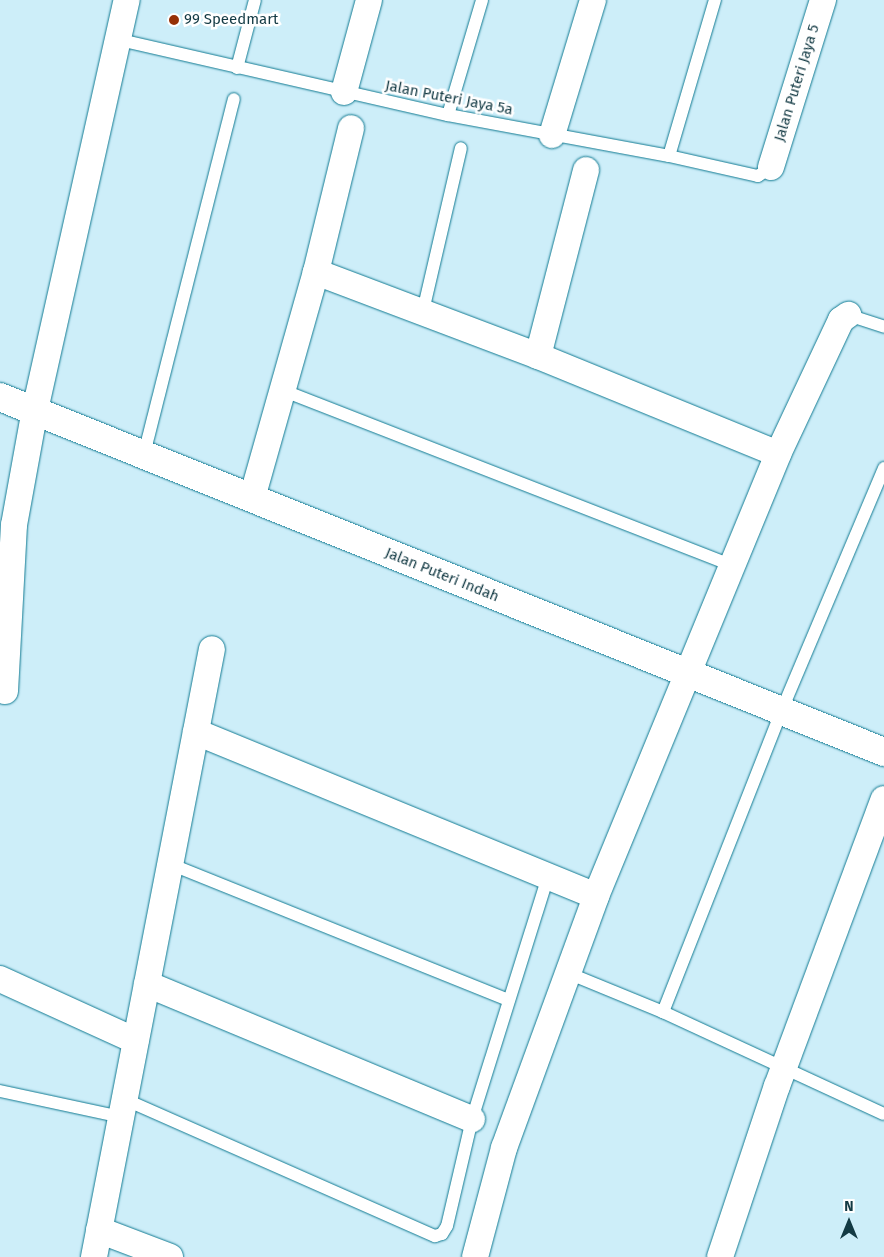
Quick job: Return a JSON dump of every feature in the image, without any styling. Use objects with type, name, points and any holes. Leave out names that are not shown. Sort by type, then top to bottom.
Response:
[{"type":"street","points":[[5,691],[11,544],[35,410],[120,40],[127,0]]},
{"type":"street","points":[[344,92],[369,0]]},
{"type":"street","points":[[552,135],[593,0]]},
{"type":"street","name":"Jalan Puteri Jaya 5","points":[[771,167],[823,0]]},
{"type":"street","points":[[252,498],[316,272],[351,128]]},
{"type":"street","points":[[538,356],[586,170]]},
{"type":"street","points":[[316,272],[538,356],[778,454]]},
{"type":"street","points":[[475,1257],[504,1148],[596,896],[778,454],[841,320],[848,315]]},
{"type":"street","name":"Jalan Puteri Indah","points":[[0,397],[687,675],[884,752]]},
{"type":"street","points":[[94,1257],[212,649]]},
{"type":"street","points":[[196,732],[596,896]]},
{"type":"street","points":[[720,1257],[783,1068],[884,798]]},
{"type":"street","points":[[0,979],[136,1041]]},
{"type":"street","points":[[147,984],[472,1119]]},
{"type":"street","points":[[99,1230],[170,1257]]},
{"type":"lane","points":[[236,68],[255,0]]},
{"type":"lane","points":[[448,115],[482,0]]},
{"type":"lane","points":[[669,156],[715,0]]},
{"type":"lane","name":"Jalan Puteri Jaya 5a","points":[[120,40],[448,115],[669,156],[758,176],[771,167]]},
{"type":"lane","points":[[144,454],[234,99]]},
{"type":"lane","points":[[423,311],[461,148]]},
{"type":"lane","points":[[848,315],[884,327]]},
{"type":"lane","points":[[282,390],[731,565]]},
{"type":"lane","points":[[663,1012],[781,712],[884,468]]},
{"type":"lane","points":[[170,864],[508,1000]]},
{"type":"lane","points":[[0,1091],[123,1108],[434,1236],[442,1234],[447,1226],[472,1119],[548,876]]},
{"type":"lane","points":[[568,973],[663,1012],[884,1114]]},
{"type":"place","name":"99 Speedmart","points":[[174,20]]}]
